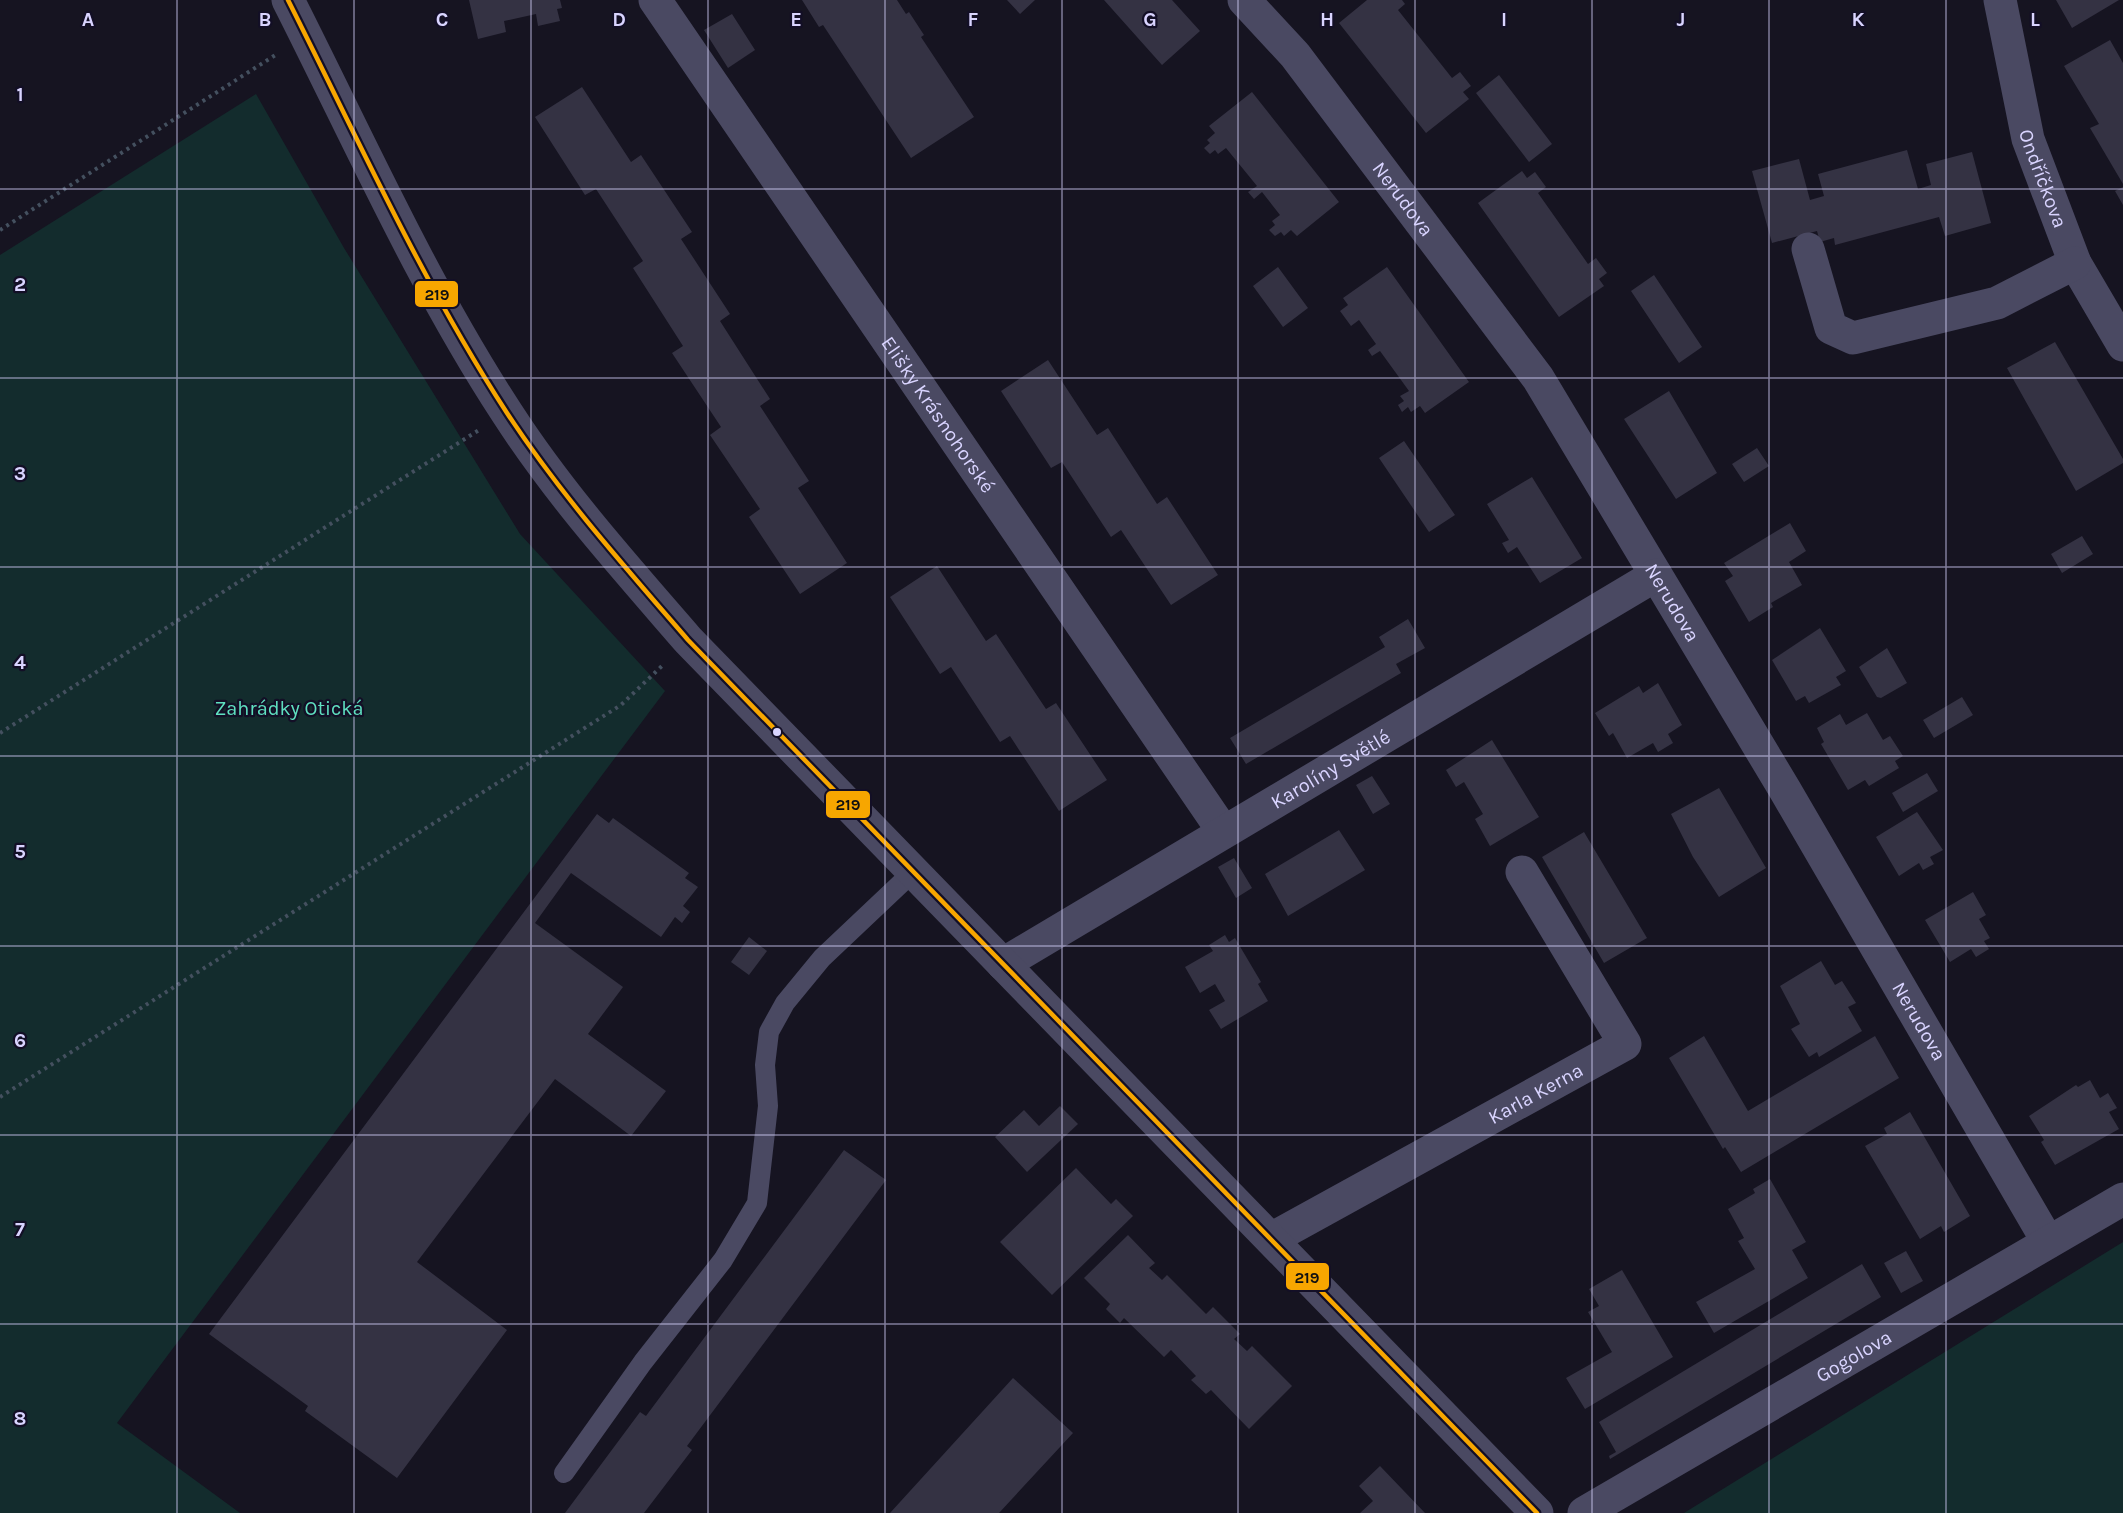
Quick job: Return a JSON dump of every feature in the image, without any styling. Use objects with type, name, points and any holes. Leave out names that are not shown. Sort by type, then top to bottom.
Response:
[{"type":"street","points":[[288,0],[378,182],[458,332],[507,412],[598,537],[688,640],[1537,1513]]},
{"type":"street","name":"Elišky Krásnohorské","points":[[655,0],[1223,831]]},
{"type":"street","name":"Nerudova","points":[[1244,0],[1295,55],[1538,378],[1928,1033],[2048,1242]]},
{"type":"street","name":"Ondříčkova","points":[[2000,0],[2028,139],[2075,263],[2123,345]]},
{"type":"street","points":[[1808,249],[1832,328],[1853,338],[1996,303],[2075,263]]},
{"type":"street","name":"Karolíny Světlé","points":[[1003,964],[1656,575]]},
{"type":"street","name":"Karla Kerna","points":[[1271,1239],[1625,1044],[1522,872]]},
{"type":"street","name":"Gogolova","points":[[1584,1513],[2123,1199]]},
{"type":"lane","points":[[564,1473],[643,1362],[723,1260],[757,1203],[768,1106],[765,1065],[769,1032],[784,1003],[822,958],[915,871]]},
{"type":"path","points":[[0,230],[306,36]]},
{"type":"path","points":[[0,733],[507,412]]},
{"type":"path","points":[[0,1097],[621,705],[688,640]]},
{"type":"green space","name":"Zahrádky Otická","points":[[256,94],[344,248],[520,534],[665,691],[117,1423],[240,1513],[0,1513],[0,255]]},
{"type":"green space","points":[[2123,1242],[2123,1513],[1684,1513]]},
{"type":"building","points":[[469,0],[560,0],[562,8],[557,9],[560,21],[538,26],[536,14],[504,21],[506,32],[478,39]]},
{"type":"building","points":[[802,0],[897,0],[906,14],[909,12],[924,35],[921,37],[974,117],[911,158],[823,25],[819,27]]},
{"type":"building","points":[[1007,0],[1035,0],[1020,14]]},
{"type":"building","points":[[1104,0],[1172,0],[1200,31],[1162,65]]},
{"type":"building","points":[[1367,0],[1402,0],[1405,4],[1398,10],[1452,78],[1460,72],[1471,86],[1463,92],[1469,99],[1426,133],[1339,23]]},
{"type":"building","points":[[2056,0],[2119,0],[2072,28]]},
{"type":"building","points":[[732,14],[755,50],[728,68],[704,30]]},
{"type":"building","points":[[2110,40],[2123,63],[2123,184],[2090,128],[2099,124],[2064,66]]},
{"type":"building","points":[[1499,75],[1552,144],[1529,162],[1476,93]]},
{"type":"building","points":[[582,87],[631,162],[641,155],[692,232],[681,239],[730,314],[720,321],[770,399],[760,406],[809,481],[798,488],[847,563],[800,594],[749,517],[760,509],[710,435],[721,427],[672,353],[683,346],[633,268],[643,261],[596,189],[585,195],[535,117]]},
{"type":"building","points":[[1252,92],[1339,202],[1297,236],[1291,230],[1284,236],[1281,232],[1275,236],[1269,230],[1275,225],[1272,221],[1280,215],[1262,192],[1254,199],[1248,192],[1257,186],[1226,148],[1218,154],[1215,150],[1210,154],[1204,148],[1210,143],[1207,140],[1215,133],[1209,126]]},
{"type":"building","points":[[1907,150],[1918,189],[1931,185],[1926,164],[1972,152],[1991,223],[1945,236],[1939,217],[1835,245],[1834,238],[1820,242],[1817,231],[1772,243],[1752,171],[1799,159],[1810,200],[1824,196],[1818,174]]},
{"type":"building","points":[[1522,171],[1527,178],[1535,172],[1546,187],[1538,193],[1588,264],[1596,258],[1607,273],[1599,279],[1604,286],[1559,317],[1478,203]]},
{"type":"building","points":[[2123,187],[2123,205],[2115,191]]},
{"type":"building","points":[[1278,267],[1308,308],[1283,327],[1253,286]]},
{"type":"building","points":[[1387,267],[1469,382],[1425,413],[1420,406],[1411,412],[1408,407],[1402,412],[1398,405],[1404,401],[1400,396],[1409,391],[1380,351],[1372,356],[1368,350],[1376,344],[1359,320],[1351,326],[1340,311],[1348,305],[1343,298]]},
{"type":"building","points":[[1654,275],[1702,347],[1679,363],[1631,291]]},
{"type":"building","points":[[2055,342],[2123,459],[2123,463],[2076,491],[2007,368]]},
{"type":"building","points":[[1048,360],[1097,435],[1108,428],[1157,504],[1167,497],[1218,575],[1171,605],[1121,530],[1111,537],[1062,462],[1051,468],[1001,391]]},
{"type":"building","points":[[1669,391],[1717,473],[1676,499],[1624,419]]},
{"type":"building","points":[[1404,441],[1455,515],[1429,532],[1379,458]]},
{"type":"building","points":[[1757,448],[1769,466],[1744,482],[1732,464]]},
{"type":"building","points":[[1532,477],[1582,558],[1540,583],[1517,547],[1508,553],[1502,543],[1509,540],[1487,504]]},
{"type":"building","points":[[1790,523],[1806,551],[1789,562],[1802,585],[1771,603],[1773,607],[1749,622],[1725,581],[1733,576],[1724,563]]},
{"type":"building","points":[[2082,536],[2093,554],[2062,573],[2051,554]]},
{"type":"building","points":[[937,566],[986,641],[996,634],[1046,709],[1056,703],[1107,780],[1059,811],[1010,736],[1000,742],[951,667],[940,674],[890,597]]},
{"type":"building","points":[[1408,619],[1425,648],[1396,664],[1401,673],[1246,764],[1230,738],[1385,647],[1379,637]]},
{"type":"building","points":[[1820,628],[1846,671],[1836,677],[1841,685],[1809,703],[1805,696],[1796,701],[1772,660]]},
{"type":"building","points":[[1887,648],[1907,683],[1881,698],[1877,697],[1859,667]]},
{"type":"building","points":[[1658,683],[1682,725],[1668,734],[1673,743],[1658,752],[1653,743],[1627,758],[1613,733],[1609,736],[1595,713],[1639,686],[1643,693]]},
{"type":"building","points":[[1962,697],[1973,715],[1934,738],[1923,720]]},
{"type":"building","points":[[1867,713],[1883,740],[1890,736],[1903,756],[1895,761],[1899,768],[1869,786],[1865,780],[1848,790],[1821,744],[1824,742],[1817,728],[1840,714],[1846,725]]},
{"type":"building","points":[[1492,740],[1539,817],[1490,846],[1475,819],[1483,814],[1464,782],[1456,787],[1446,770]]},
{"type":"building","points":[[1927,773],[1938,791],[1903,812],[1892,793]]},
{"type":"building","points":[[1372,776],[1390,804],[1373,814],[1356,785]]},
{"type":"building","points":[[1719,788],[1766,868],[1719,897],[1693,857],[1671,814]]},
{"type":"building","points":[[1917,812],[1943,850],[1930,857],[1934,864],[1923,870],[1919,863],[1899,876],[1876,837]]},
{"type":"building","points":[[597,814],[609,823],[613,818],[689,873],[685,878],[698,887],[683,906],[690,912],[682,923],[675,917],[661,937],[571,873],[535,923],[623,987],[588,1034],[666,1091],[631,1136],[555,1079],[417,1262],[507,1330],[397,1478],[305,1411],[308,1406],[209,1334]]},
{"type":"building","points":[[1339,830],[1365,870],[1288,916],[1265,874]]},
{"type":"building","points":[[1584,832],[1647,938],[1604,963],[1542,857]]},
{"type":"building","points":[[1234,858],[1252,888],[1236,898],[1218,867]]},
{"type":"building","points":[[1973,892],[1986,915],[1979,919],[1990,938],[1984,941],[1989,949],[1976,957],[1971,949],[1950,962],[1925,920]]},
{"type":"building","points":[[1225,935],[1229,942],[1235,938],[1261,982],[1258,984],[1268,1001],[1221,1029],[1209,1010],[1225,1001],[1215,984],[1200,993],[1185,967],[1213,951],[1209,945]]},
{"type":"building","points":[[749,937],[767,951],[749,975],[731,962]]},
{"type":"building","points":[[1821,961],[1835,985],[1842,981],[1856,1003],[1848,1007],[1862,1031],[1819,1057],[1817,1052],[1809,1057],[1791,1029],[1800,1024],[1780,986]]},
{"type":"building","points":[[1704,1036],[1748,1111],[1875,1036],[1899,1078],[1741,1172],[1725,1147],[1723,1149],[1669,1058]]},
{"type":"building","points":[[2090,1080],[2100,1098],[2108,1093],[2117,1108],[2109,1112],[2119,1129],[2055,1165],[2041,1142],[2044,1140],[2029,1116],[2076,1085],[2078,1087]]},
{"type":"building","points":[[1060,1106],[1078,1124],[1027,1172],[995,1137],[1024,1110],[1039,1126]]},
{"type":"building","points":[[1910,1112],[1970,1216],[1944,1232],[1941,1226],[1920,1239],[1865,1146],[1887,1134],[1884,1128]]},
{"type":"building","points":[[844,1150],[886,1180],[687,1446],[692,1450],[644,1513],[565,1513],[640,1412],[646,1416]]},
{"type":"building","points":[[1076,1168],[1111,1204],[1116,1199],[1133,1216],[1052,1295],[1000,1242]]},
{"type":"building","points":[[1770,1179],[1806,1242],[1792,1250],[1808,1278],[1714,1333],[1696,1302],[1755,1269],[1738,1241],[1744,1238],[1728,1209],[1755,1193],[1753,1189]]},
{"type":"building","points":[[1128,1235],[1155,1263],[1149,1268],[1162,1280],[1167,1275],[1206,1314],[1213,1307],[1240,1334],[1234,1339],[1247,1351],[1252,1346],[1292,1386],[1249,1429],[1211,1390],[1206,1394],[1191,1380],[1196,1376],[1171,1350],[1164,1357],[1124,1318],[1120,1323],[1106,1309],[1110,1304],[1084,1278]]},
{"type":"building","points":[[1906,1251],[1923,1281],[1901,1293],[1884,1263]]},
{"type":"building","points":[[1862,1264],[1881,1297],[1610,1459],[1609,1456],[1616,1452],[1599,1422]]},
{"type":"building","points":[[1622,1270],[1673,1357],[1585,1409],[1566,1378],[1612,1352],[1588,1312],[1599,1306],[1589,1289]]},
{"type":"building","points":[[1013,1378],[1073,1433],[999,1513],[890,1513]]},
{"type":"building","points":[[1380,1466],[1425,1513],[1360,1513],[1373,1501],[1359,1486]]},
{"type":"transit line","name":"219","points":[[288,0],[392,210],[447,313],[527,443],[594,529],[688,640],[1537,1513]]}]
